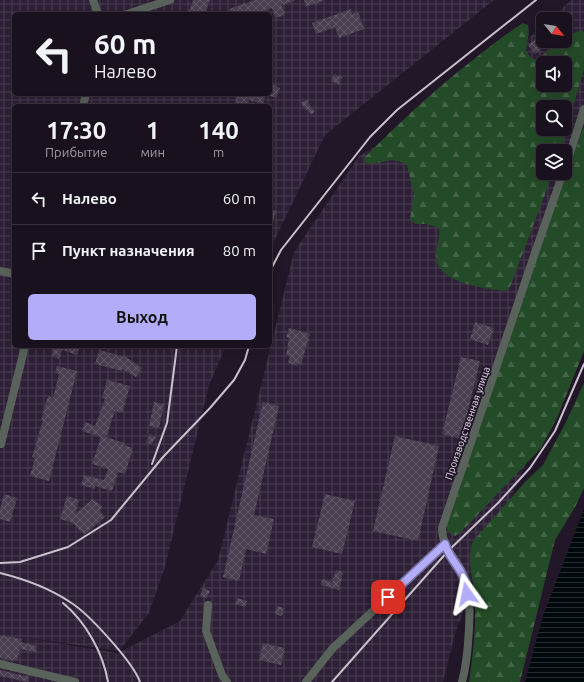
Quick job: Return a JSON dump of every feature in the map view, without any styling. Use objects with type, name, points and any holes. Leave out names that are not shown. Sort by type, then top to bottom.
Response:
[{"type":"street","points":[[93,0],[97,12]]},
{"type":"street","points":[[133,12],[170,0]]},
{"type":"street","points":[[572,147],[584,109]]},
{"type":"street","name":"Производственная улица","points":[[462,682],[467,658],[468,606],[466,582],[462,571],[445,544],[442,528],[561,180]]},
{"type":"street","points":[[0,271],[12,274]]},
{"type":"street","points":[[1,444],[25,348]]},
{"type":"street","points":[[306,682],[332,650],[445,544]]},
{"type":"street","points":[[208,605],[206,631],[222,675],[227,682]]},
{"type":"street","points":[[0,664],[75,682]]},
{"type":"shaded area","points":[[0,0],[494,0],[325,135],[272,246],[272,104],[12,104],[12,348],[225,348],[209,385],[165,567],[149,613],[119,651],[19,637],[118,653],[180,621],[218,560],[270,348],[272,348],[272,341],[294,252],[359,156],[430,114],[513,53],[536,32],[536,48],[572,48],[572,12],[558,12],[571,0],[584,0],[584,332],[478,572],[455,634],[443,682],[0,682]]},
{"type":"shaded area","points":[[584,509],[584,682],[525,682],[543,616]]},
{"type":"green space","points":[[523,23],[528,25],[529,32],[526,51],[531,58],[536,60],[536,92],[572,92],[572,56],[541,56],[552,48],[572,48],[572,34],[582,30],[584,32],[584,69],[572,110],[572,100],[536,100],[536,136],[564,136],[562,144],[536,144],[536,180],[550,180],[510,287],[505,291],[487,289],[465,283],[446,274],[439,267],[436,259],[439,228],[427,224],[416,224],[410,219],[414,194],[407,165],[395,160],[375,163],[365,162],[365,157],[403,120],[442,85],[489,47]]},
{"type":"green space","points":[[584,126],[584,351],[557,418],[541,448],[462,531],[455,536],[447,529],[448,519],[565,180],[572,180],[572,160]]},
{"type":"green space","points":[[584,383],[584,488],[575,507],[555,540],[520,682],[469,682],[475,622],[475,594],[470,564],[473,541],[526,481],[543,465],[566,422]]},
{"type":"building","points":[[193,0],[210,0],[206,12],[189,12]]},
{"type":"building","points":[[255,0],[294,0],[282,5],[285,15],[275,18],[272,8],[262,12],[230,12],[229,9]]},
{"type":"building","points":[[304,0],[323,0],[323,1],[306,7]]},
{"type":"building","points":[[351,9],[352,14],[358,12],[364,29],[339,38],[335,27],[316,34],[312,23]]},
{"type":"building","points":[[536,39],[536,48],[542,48],[535,54],[528,45]]},
{"type":"building","points":[[334,74],[342,77],[339,85],[331,81]]},
{"type":"building","points":[[272,84],[280,88],[276,98],[271,96],[272,96]]},
{"type":"building","points":[[237,96],[265,96],[263,104],[249,100],[248,104],[235,104]]},
{"type":"building","points":[[308,100],[310,106],[315,111],[312,115],[303,107],[301,102]]},
{"type":"building","points":[[272,210],[276,211],[272,225]]},
{"type":"building","points":[[475,322],[494,328],[488,345],[470,339]]},
{"type":"building","points":[[289,328],[310,334],[301,364],[298,363],[297,366],[288,363],[290,356],[286,355],[289,338],[286,337]]},
{"type":"building","points":[[54,348],[79,348],[77,355],[62,350],[59,359],[52,356]]},
{"type":"building","points":[[99,350],[126,357],[142,368],[136,377],[122,369],[122,371],[95,364]]},
{"type":"building","points":[[461,357],[480,361],[461,439],[442,434]]},
{"type":"building","points":[[57,366],[77,371],[49,481],[30,476],[35,458],[32,457],[43,420],[41,420],[48,396],[53,398],[59,374],[55,373]]},
{"type":"building","points":[[107,380],[130,386],[122,413],[115,411],[106,437],[124,443],[124,445],[133,448],[125,474],[118,472],[112,491],[95,486],[95,489],[81,485],[84,475],[104,480],[108,469],[92,464],[101,437],[82,431],[85,422],[95,426],[105,399],[102,398]]},
{"type":"building","points":[[154,402],[164,404],[159,428],[149,426]]},
{"type":"building","points":[[263,402],[279,406],[254,515],[274,519],[266,554],[246,549],[239,581],[223,577]]},
{"type":"building","points":[[150,434],[156,437],[151,445],[146,442]]},
{"type":"building","points":[[395,436],[439,446],[418,541],[373,531]]},
{"type":"building","points":[[4,494],[17,498],[10,522],[0,519],[0,509]]},
{"type":"building","points":[[325,494],[355,501],[342,554],[312,547]]},
{"type":"building","points":[[67,496],[79,500],[75,514],[93,499],[102,506],[100,511],[105,517],[85,534],[73,523],[60,519]]},
{"type":"building","points":[[336,570],[343,572],[339,590],[321,585],[322,579],[332,582]]},
{"type":"building","points":[[203,588],[210,591],[207,598],[200,596]]},
{"type":"building","points":[[237,598],[247,601],[245,607],[235,604]]},
{"type":"building","points":[[277,606],[284,608],[282,616],[275,614]]},
{"type":"building","points":[[0,635],[22,639],[21,642],[37,646],[36,652],[20,649],[17,661],[0,658]]},
{"type":"building","points":[[263,643],[285,648],[281,665],[259,660]]},
{"type":"building","points":[[0,670],[29,677],[28,682],[0,676]]},
{"type":"railway","points":[[272,267],[281,250],[370,137],[397,110],[536,0]]},
{"type":"railway","points":[[152,464],[167,423],[177,348]]},
{"type":"railway","points":[[0,563],[20,562],[68,547],[111,520],[163,457],[210,408],[234,380],[245,360],[248,348]]},
{"type":"railway","points":[[332,682],[448,551],[498,503],[530,468],[555,431],[584,364]]},
{"type":"railway","points":[[0,573],[45,588],[78,608],[88,616],[120,651],[136,673],[140,682]]},
{"type":"railway","points":[[63,603],[79,619],[98,649],[106,671],[108,682]]},
{"type":"route","points":[[388,597],[445,544],[462,571],[466,582],[467,594]]}]
